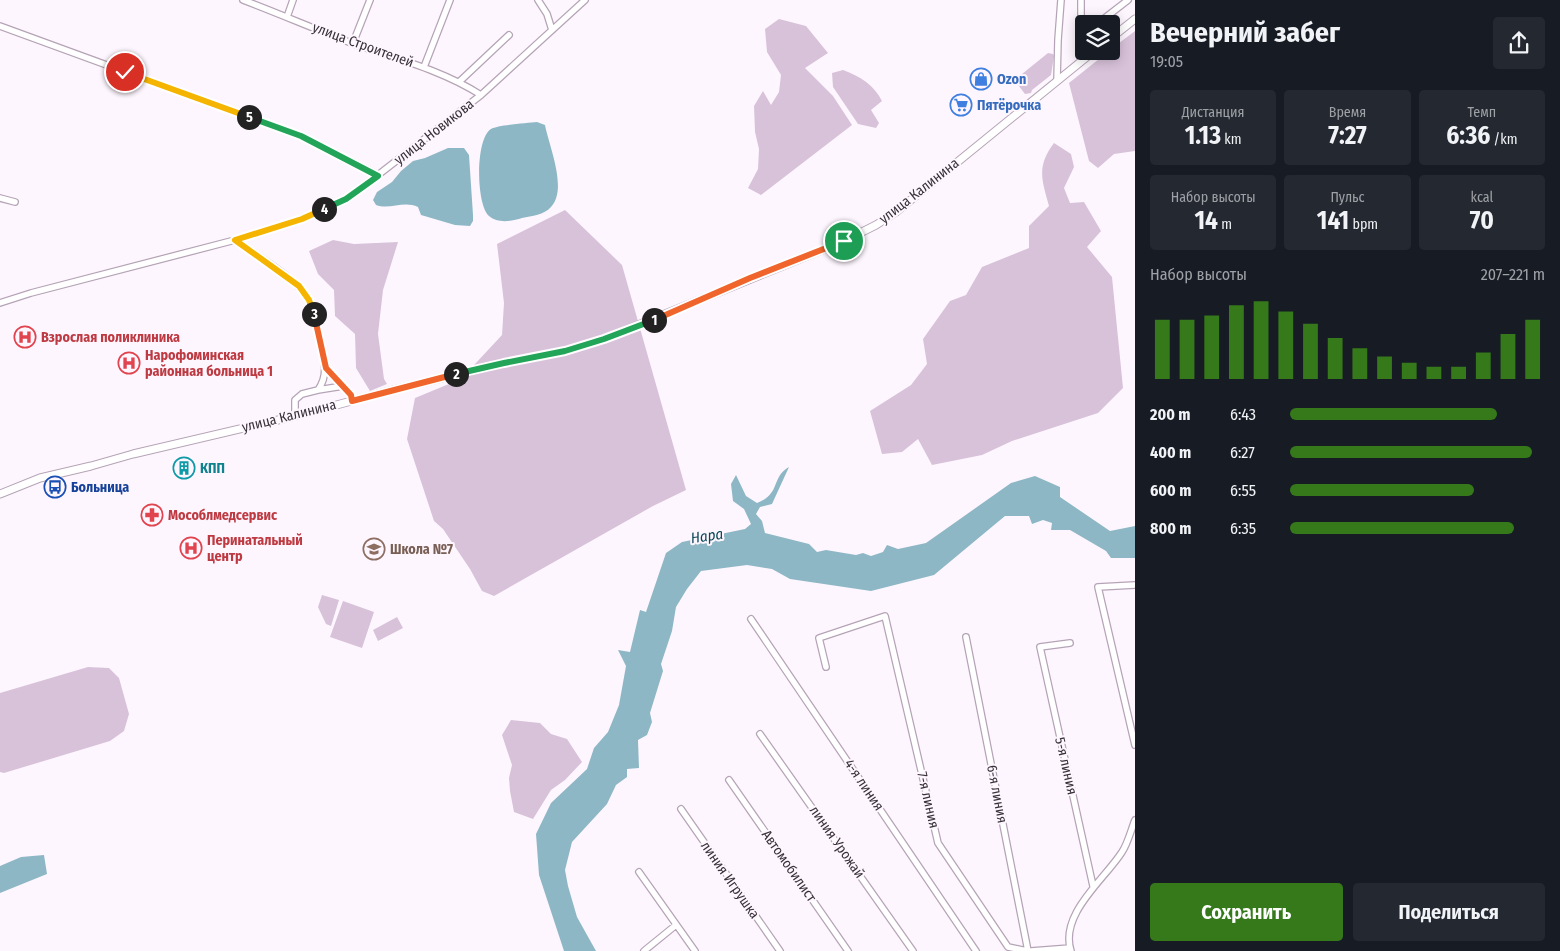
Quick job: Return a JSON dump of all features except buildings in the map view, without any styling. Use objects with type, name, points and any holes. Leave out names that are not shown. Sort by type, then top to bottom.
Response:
[{"type":"street","name":"улица Строителей","points":[[244,0],[353,43],[424,67],[459,82],[481,95]]},
{"type":"street","points":[[287,17],[293,0]]},
{"type":"street","points":[[353,43],[370,0]]},
{"type":"street","points":[[424,67],[450,0]]},
{"type":"street","points":[[538,0],[547,14],[552,30]]},
{"type":"street","name":"улица Новикова","points":[[0,304],[31,292],[235,240],[302,219],[346,199],[481,95],[585,0]]},
{"type":"street","points":[[1057,81],[1061,0]]},
{"type":"street","points":[[1081,0],[1081,15]]},
{"type":"street","points":[[1109,15],[1128,0]]},
{"type":"street","points":[[1120,31],[1135,19]]},
{"type":"street","points":[[0,26],[301,136],[378,176]]},
{"type":"street","points":[[459,82],[509,35]]},
{"type":"street","name":"улица Калинина","points":[[0,494],[40,478],[175,443],[295,416],[504,363],[565,351],[604,339],[859,234],[876,225],[896,212],[1083,60]]},
{"type":"street","points":[[0,198],[15,202]]},
{"type":"street","points":[[235,240],[299,286],[309,300],[326,368],[323,383],[318,390]]},
{"type":"street","points":[[326,368],[351,395],[352,401]]},
{"type":"street","points":[[295,416],[295,400],[302,394],[343,386]]},
{"type":"street","points":[[1135,585],[1098,587],[1135,745]]},
{"type":"street","name":"7-я линия","points":[[826,667],[819,638],[885,616],[938,843],[1008,948],[1029,951],[1070,949]]},
{"type":"street","name":"4-я линия","points":[[752,619],[976,951]]},
{"type":"street","name":"6-я линия","points":[[966,637],[1029,951]]},
{"type":"street","name":"5-я линия","points":[[1070,643],[1040,647],[1093,886]]},
{"type":"street","name":"линия Урожай","points":[[760,734],[913,951]]},
{"type":"street","name":"Автомобилист","points":[[729,780],[848,951]]},
{"type":"street","name":"линия Игрушка","points":[[681,809],[780,951]]},
{"type":"street","points":[[1070,949],[1069,934],[1074,918],[1093,886],[1122,852],[1135,820]]},
{"type":"street","points":[[639,872],[695,951]]},
{"type":"street","points":[[644,951],[676,924]]},
{"type":"shaded area","points":[[779,19],[806,26],[828,53],[805,68],[833,96],[852,125],[761,195],[748,188],[758,169],[759,149],[755,132],[754,106],[763,91],[771,105],[779,92],[781,75],[767,52],[765,29]]},
{"type":"shaded area","points":[[1135,31],[1135,151],[1114,154],[1098,168],[1089,161],[1069,83],[1098,60],[1120,60],[1120,42]]},
{"type":"shaded area","points":[[1048,53],[1054,56],[1051,75],[1032,90],[1031,93],[1025,94],[1015,81]]},
{"type":"shaded area","points":[[843,70],[866,82],[879,95],[882,101],[871,110],[879,123],[876,128],[858,124],[833,87],[832,73]]},
{"type":"shaded area","points":[[1054,143],[1071,154],[1074,167],[1064,188],[1070,203],[1084,202],[1101,231],[1087,247],[1112,277],[1123,388],[1098,413],[1012,441],[982,455],[932,465],[918,439],[902,452],[882,454],[870,411],[911,385],[927,364],[923,339],[950,301],[966,295],[982,267],[1029,248],[1029,226],[1049,206],[1042,174],[1045,159]]},
{"type":"shaded area","points":[[565,210],[622,265],[686,490],[653,506],[494,596],[482,591],[470,569],[443,529],[434,521],[407,439],[415,398],[461,379],[502,335],[504,303],[497,244]]},
{"type":"shaded area","points":[[333,240],[354,244],[398,242],[383,290],[378,334],[384,379],[387,384],[370,391],[356,368],[355,334],[335,316],[334,290],[318,274],[309,251]]},
{"type":"shaded area","points":[[322,595],[339,600],[331,626],[326,624],[318,607]]},
{"type":"shaded area","points":[[343,601],[374,612],[362,648],[330,637]]},
{"type":"shaded area","points":[[397,617],[403,628],[378,641],[373,630]]},
{"type":"shaded area","points":[[88,667],[109,668],[119,678],[129,714],[124,731],[110,741],[4,773],[0,772],[0,693]]},
{"type":"shaded area","points":[[511,720],[540,723],[551,734],[567,739],[582,762],[565,780],[551,790],[533,819],[514,812],[509,778],[512,765],[502,735]]},
{"type":"water","points":[[537,122],[545,125],[556,167],[558,190],[556,199],[548,210],[538,215],[510,221],[493,219],[485,209],[480,186],[480,158],[486,135],[491,129],[513,124]]},
{"type":"water","points":[[448,148],[464,148],[469,155],[473,215],[473,221],[470,226],[455,225],[421,215],[418,207],[413,205],[376,205],[373,200],[377,192],[392,182],[413,161]]},
{"type":"water","points":[[789,467],[772,504],[760,507],[756,514],[762,521],[765,533],[809,544],[817,552],[826,550],[856,555],[863,553],[871,556],[883,552],[887,545],[898,549],[926,543],[1011,483],[1035,476],[1060,487],[1060,497],[1110,531],[1135,526],[1135,558],[1111,558],[1106,551],[1070,530],[1051,530],[1052,523],[1043,520],[1032,524],[1029,516],[1005,516],[934,575],[871,591],[790,579],[772,569],[747,565],[701,571],[676,607],[672,631],[661,664],[663,671],[650,713],[652,722],[647,735],[638,740],[639,768],[627,769],[627,777],[616,785],[607,804],[572,842],[565,870],[568,886],[577,917],[596,951],[564,951],[539,875],[536,834],[551,803],[587,769],[594,748],[608,732],[619,705],[626,666],[618,650],[630,652],[640,610],[646,612],[666,553],[682,542],[745,529],[751,524],[744,509],[733,501],[731,484],[736,475],[746,496],[757,503],[770,495],[783,471]]},
{"type":"water","points":[[44,855],[47,874],[0,893],[0,866],[21,857]]},
{"type":"place","name":"Ozon","points":[[981,79]]},
{"type":"place","name":"Пятёрочка","points":[[961,105]]},
{"type":"place","name":"Взрослая поликлиника","points":[[25,337]]},
{"type":"place","name":"Нарофоминская районная больница 1","points":[[129,363]]},
{"type":"place","name":"КПП","points":[[184,468]]},
{"type":"place","name":"Больница","points":[[55,487]]},
{"type":"place","name":"Мособлмедсервис","points":[[152,515]]},
{"type":"place","name":"Перинатальный центр","points":[[191,548]]},
{"type":"place","name":"Школа №7","points":[[374,549]]},
{"type":"route","points":[[125,72],[301,136],[378,176],[346,199],[302,219],[235,240],[299,286],[309,300],[315,318],[326,368],[351,395],[352,401],[504,363],[565,351],[604,339],[844,241]]},
{"type":"water label","name":"Нара","points":[[707,536]]}]
